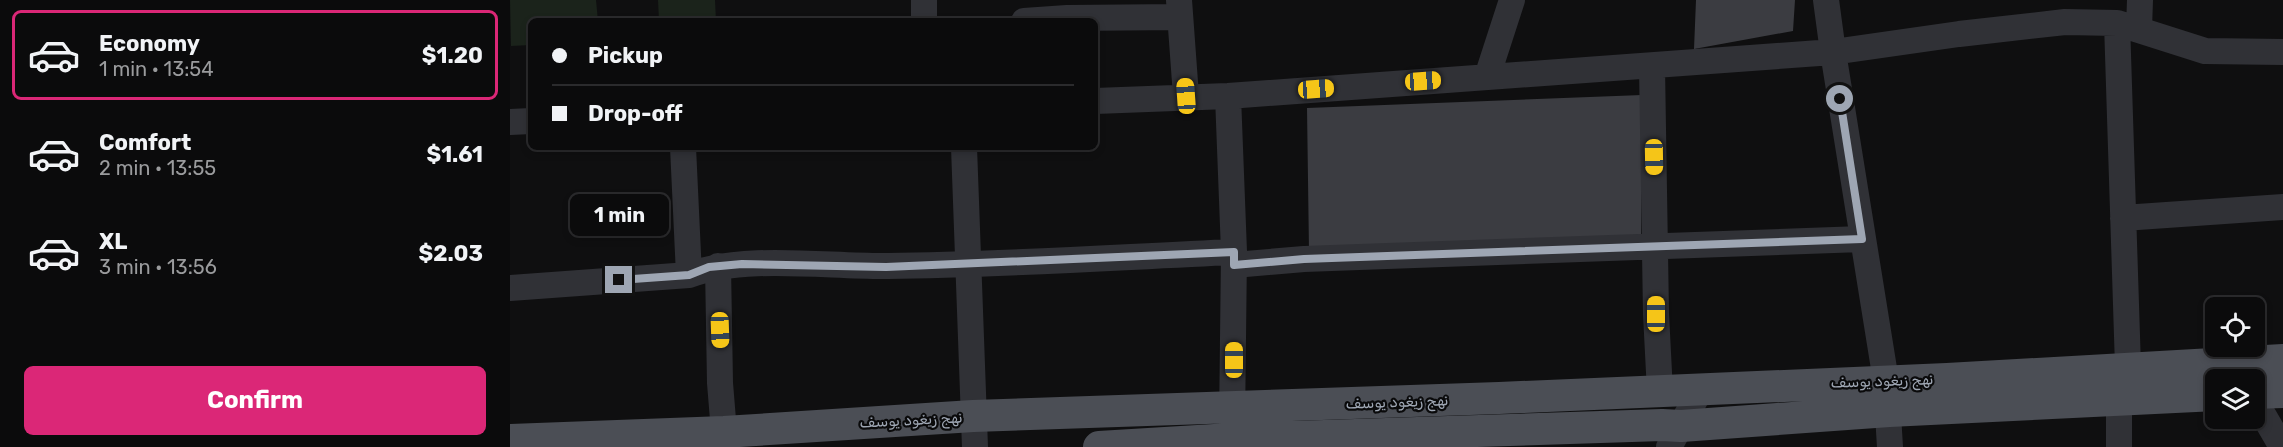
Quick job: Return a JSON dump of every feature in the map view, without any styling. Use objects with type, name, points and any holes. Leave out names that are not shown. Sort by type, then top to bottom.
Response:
[{"type":"main road","name":"نهج زيغود يوسف","points":[[2252,369],[2283,360]]},
{"type":"main road","name":"نهج زيغود يوسف","points":[[1099,447],[1231,439],[1662,425],[1675,437],[1888,396],[2127,367],[2208,369]]},
{"type":"main road","name":"نهج زيغود يوسف","points":[[524,442],[724,432],[783,437],[973,416],[1701,389],[1888,396],[2119,400],[2205,396]]},
{"type":"main road","points":[[2265,393],[2283,392]]},
{"type":"street","points":[[924,0],[924,18]]},
{"type":"street","points":[[1487,77],[1512,0]]},
{"type":"street","points":[[1826,0],[1888,396],[1890,447]]},
{"type":"street","points":[[2119,447],[2119,400],[2127,367],[2123,218],[2128,26],[2140,0]]},
{"type":"street","points":[[1035,18],[1067,9],[1180,9],[1186,96]]},
{"type":"street","points":[[1098,101],[1228,96],[1652,67],[1833,52],[2065,22],[2128,26],[2205,51],[2283,52]]},
{"type":"street","points":[[1652,67],[1656,314],[1660,392]]},
{"type":"street","points":[[1228,96],[1234,258],[1234,408],[1231,439]]},
{"type":"street","points":[[510,122],[528,121]]},
{"type":"street","points":[[683,150],[689,275]]},
{"type":"street","points":[[964,150],[975,447]]},
{"type":"street","points":[[2123,218],[2283,207]]},
{"type":"street","points":[[510,288],[689,275],[718,266],[742,264],[886,267],[1234,258],[1304,259],[1862,239]]},
{"type":"street","points":[[718,266],[720,383],[724,432]]},
{"type":"street","points":[[1675,437],[1701,389]]},
{"type":"street","points":[[2265,418],[2282,447]]},
{"type":"shaded area","points":[[510,0],[596,0],[598,18],[528,18],[528,45],[511,46]]},
{"type":"shaded area","points":[[658,0],[715,0],[716,18],[659,18]]},
{"type":"building","points":[[1696,0],[1795,0],[1793,31],[1694,49]]},
{"type":"building","points":[[1642,95],[1641,237],[1309,252],[1307,108]]},
{"type":"route","points":[[619,280],[689,275],[709,267],[742,264],[886,267],[1234,252],[1234,265],[1304,259],[1862,239],[1840,99]]}]
